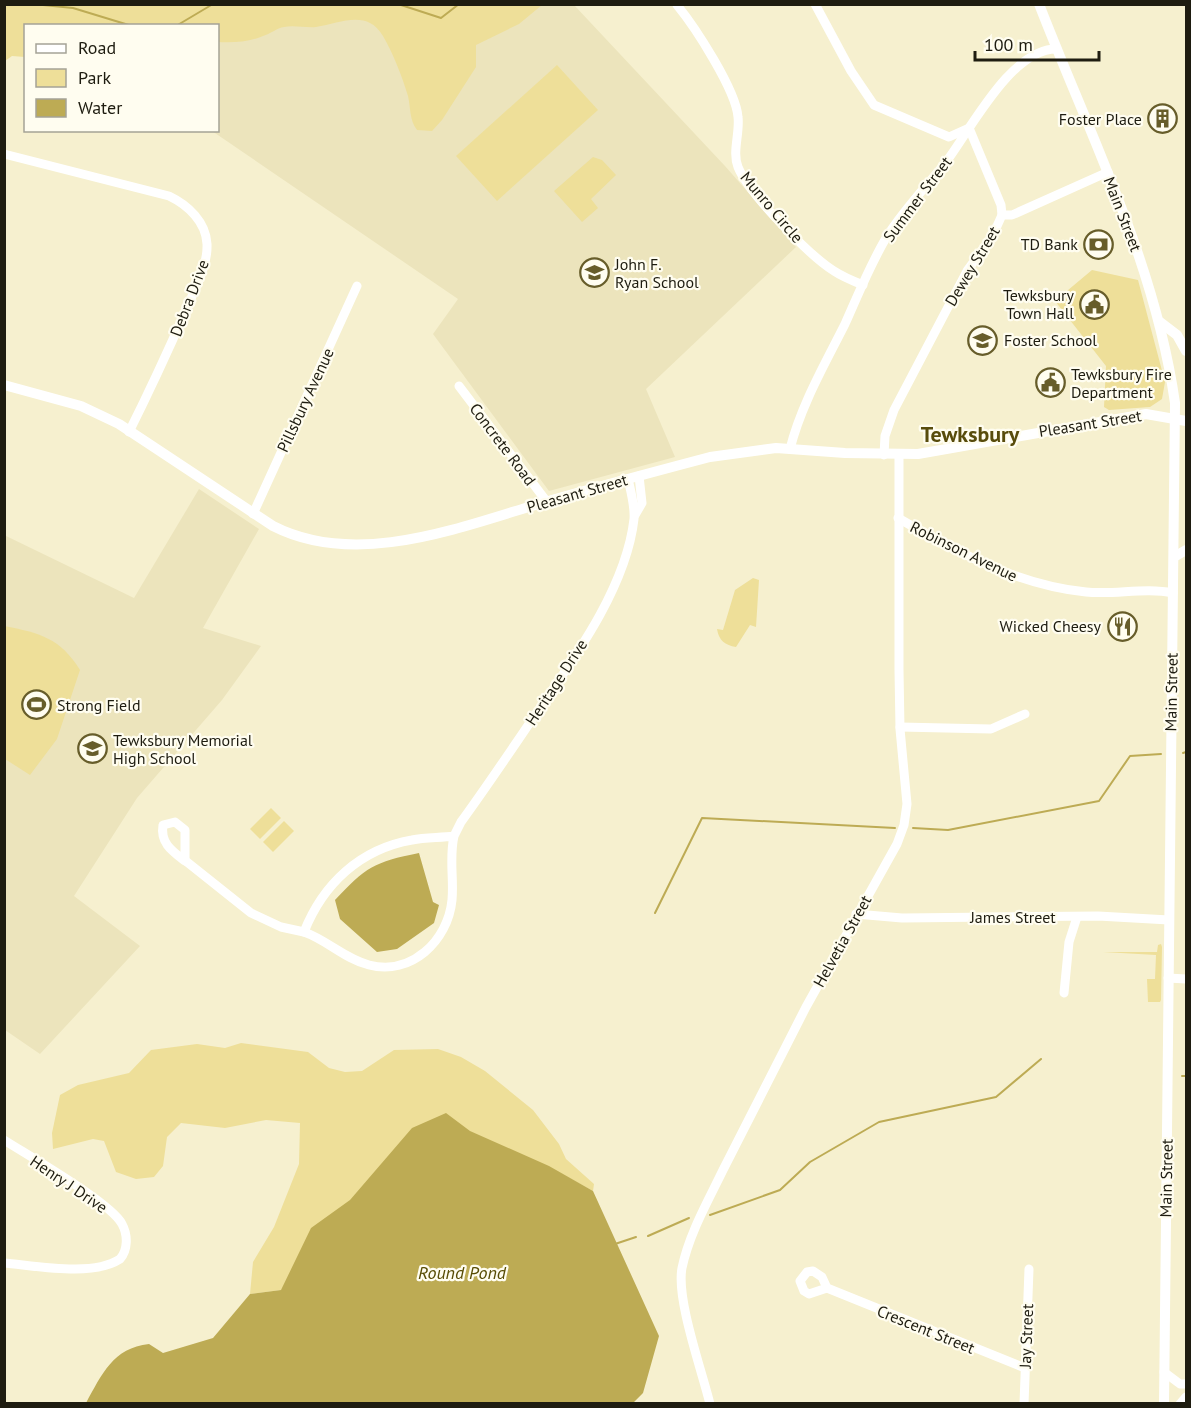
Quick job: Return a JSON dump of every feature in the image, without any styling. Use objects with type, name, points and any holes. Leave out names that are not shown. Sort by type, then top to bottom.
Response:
[{"type":"main road","name":"Main Street","points":[[1039,4],[1128,221],[1160,322],[1171,373],[1175,418],[1164,1404]]},
{"type":"main road","points":[[1160,322],[1177,335],[1186,351]]},
{"type":"main road","name":"Pleasant Street","points":[[4,385],[93,411],[129,432],[253,514],[289,534],[329,544],[363,544],[436,532],[710,457],[769,449],[884,455],[930,453],[1111,418],[1154,414],[1186,421]]},
{"type":"main road","points":[[1174,556],[1186,550]]},
{"type":"street","points":[[815,4],[851,71],[874,105],[949,137],[969,128],[1001,205],[1002,215]]},
{"type":"street","name":"Munro Circle","points":[[677,5],[693,26],[734,101],[738,116],[737,159],[744,176],[781,222],[820,261],[833,271],[863,285]]},
{"type":"street","name":"Summer Street","points":[[790,449],[801,415],[887,236],[1005,79],[1041,52],[1056,49]]},
{"type":"street","name":"Debra Drive","points":[[4,154],[169,196],[192,212],[204,230],[207,253],[200,276],[155,381],[129,432]]},
{"type":"street","name":"Dewey Street","points":[[884,455],[885,436],[894,410],[967,271],[993,235],[1002,215],[1012,215],[1108,172]]},
{"type":"street","name":"Pillsbury Avenue","points":[[253,514],[357,286]]},
{"type":"street","name":"Concrete Road","points":[[459,386],[547,502]]},
{"type":"street","name":"Helvetia Street","points":[[710,1404],[687,1311],[682,1267],[719,1178],[806,1007],[897,844],[906,818],[907,804],[900,727],[899,455]]},
{"type":"street","name":"Heritage Drive","points":[[187,862],[251,913],[281,927],[304,932],[343,954],[370,965],[390,967],[414,961],[431,947],[444,929],[450,915],[454,836],[461,822],[546,699],[594,623],[623,559],[634,517],[634,477]]},
{"type":"street","name":"Robinson Avenue","points":[[898,518],[994,568],[1045,586],[1106,594],[1162,591],[1173,593]]},
{"type":"street","points":[[900,727],[991,729],[1025,714]]},
{"type":"street","points":[[304,932],[322,895],[335,880],[357,862],[398,843],[454,836]]},
{"type":"street","name":"James Street","points":[[856,914],[902,918],[1077,916],[1169,920]]},
{"type":"street","points":[[1064,993],[1069,942],[1077,916]]},
{"type":"street","points":[[1168,978],[1186,979]]},
{"type":"street","name":"Henry J Drive","points":[[4,1140],[103,1205],[122,1224],[127,1243],[120,1259],[102,1267],[86,1269],[4,1263]]},
{"type":"street","name":"Jay Street","points":[[1024,1404],[1029,1269]]},
{"type":"street","name":"Crescent Street","points":[[827,1288],[1025,1368]]},
{"type":"street","points":[[1164,1372],[1180,1384],[1186,1383]]},
{"type":"street","points":[[1180,1404],[1186,1397]]},
{"type":"shaded area","name":"John F. Ryan School","points":[[286,4],[574,5],[725,166],[796,247],[646,389],[675,457],[549,491],[433,334],[458,299],[213,132],[219,132],[219,40]]},
{"type":"shaded area","name":"Tewksbury Memorial High School","points":[[199,489],[259,529],[203,628],[261,646],[222,700],[137,798],[74,896],[140,946],[40,1054],[5,1030],[4,535],[134,598]]},
{"type":"green space","points":[[5,4],[542,4],[519,24],[476,45],[476,67],[442,120],[432,131],[417,130],[414,126],[408,96],[387,43],[377,28],[361,20],[316,27],[284,27],[241,42],[219,42],[219,24],[24,24],[24,57],[12,56],[5,61]]},
{"type":"green space","points":[[557,65],[598,110],[497,201],[456,156]]},
{"type":"green space","points":[[593,157],[602,160],[616,175],[591,199],[598,208],[582,222],[554,191]]},
{"type":"green space","points":[[1092,270],[1138,280],[1165,382],[1162,399],[1150,407],[1109,410],[1104,407],[1106,366],[1055,301]]},
{"type":"green space","points":[[753,578],[759,580],[756,627],[750,625],[736,647],[729,645],[723,642],[717,629],[723,630],[735,590]]},
{"type":"green space","name":"Strong Field","points":[[4,626],[28,631],[57,644],[80,670],[57,739],[30,775],[5,759]]},
{"type":"green space","points":[[271,808],[281,818],[260,839],[250,829]]},
{"type":"green space","points":[[284,821],[294,831],[273,852],[263,842]]},
{"type":"green space","points":[[1161,944],[1162,947],[1161,1000],[1160,1002],[1148,1002],[1147,979],[1155,979],[1156,955],[1103,952],[1157,952],[1158,945]]},
{"type":"green space","points":[[241,1043],[308,1052],[329,1068],[345,1072],[362,1071],[394,1050],[438,1049],[461,1057],[485,1071],[533,1110],[559,1144],[566,1159],[594,1184],[593,1191],[549,1167],[281,1290],[250,1294],[253,1262],[274,1227],[299,1164],[300,1123],[266,1120],[225,1128],[181,1123],[167,1137],[163,1166],[154,1177],[136,1179],[116,1172],[104,1141],[93,1139],[53,1149],[52,1133],[60,1095],[78,1085],[129,1073],[151,1050],[197,1044],[225,1048]]},
{"type":"water","points":[[419,853],[433,902],[439,905],[434,923],[397,949],[377,952],[340,919],[335,900],[363,873],[381,863]]},
{"type":"water","name":"Round Pond","points":[[446,1113],[470,1131],[549,1166],[593,1191],[659,1336],[643,1393],[633,1403],[86,1403],[103,1373],[117,1357],[126,1351],[149,1344],[163,1353],[213,1338],[250,1294],[281,1290],[311,1228],[350,1200],[412,1128]]},
{"type":"waterway","points":[[33,4],[73,8],[125,24]]},
{"type":"waterway","points":[[179,24],[213,4]]},
{"type":"waterway","points":[[398,4],[441,18],[459,4]]},
{"type":"waterway","points":[[913,828],[948,830],[1099,801],[1130,756],[1161,754]]},
{"type":"waterway","points":[[655,913],[702,818],[895,828]]},
{"type":"waterway","points":[[710,1215],[780,1190],[810,1162],[879,1122],[996,1097],[1041,1059]]},
{"type":"waterway","points":[[648,1236],[689,1218]]},
{"type":"waterway","points":[[615,1244],[636,1237]]},
{"type":"place","name":"Foster Place","points":[[1163,119]]},
{"type":"place","name":"TD Bank","points":[[1099,244]]},
{"type":"place","name":"John F. Ryan School","points":[[594,273]]},
{"type":"place","name":"Tewksbury Town Hall","points":[[1095,304]]},
{"type":"place","name":"Foster School","points":[[983,340]]},
{"type":"place","name":"Tewksbury Fire Department","points":[[1050,383]]},
{"type":"place","name":"Wicked Cheesy","points":[[1122,626]]},
{"type":"place","name":"Strong Field","points":[[36,705]]},
{"type":"place","name":"Tewksbury Memorial High School","points":[[92,749]]},
{"type":"district","name":"Tewksbury","points":[[970,434]]}]
